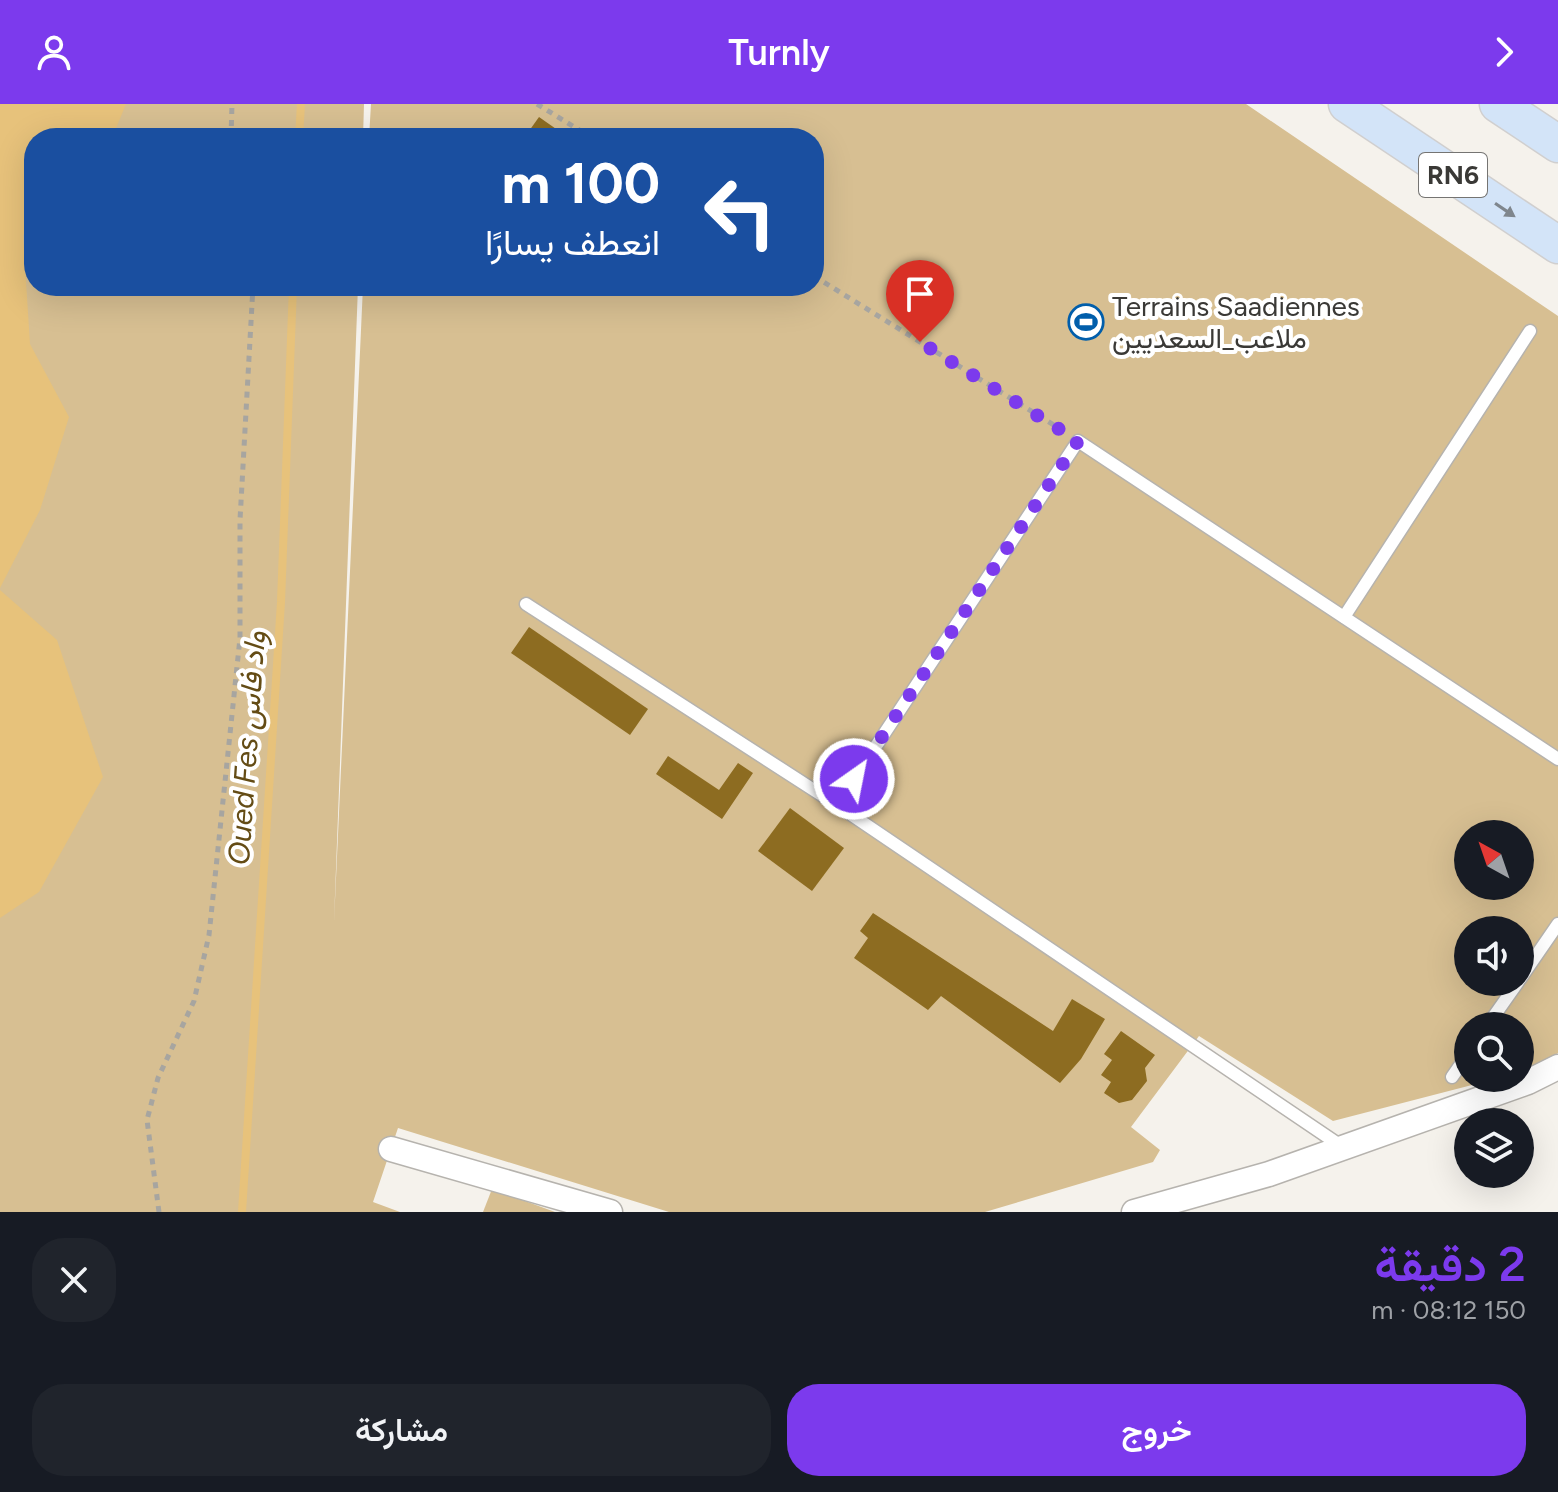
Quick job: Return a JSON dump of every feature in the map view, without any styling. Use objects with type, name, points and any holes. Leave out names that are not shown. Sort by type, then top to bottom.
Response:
[{"type":"main road","name":"RN6","points":[[1347,104],[1558,245]]},
{"type":"main road","points":[[1498,104],[1558,144]]},
{"type":"street","points":[[1134,1212],[1160,1208],[1269,1174],[1528,1082],[1558,1067]]},
{"type":"street","points":[[391,1149],[610,1212]]},
{"type":"lane","points":[[1344,617],[1530,331]]},
{"type":"lane","points":[[837,805],[1078,441],[1558,759]]},
{"type":"lane","points":[[526,604],[837,805],[1341,1146]]},
{"type":"lane","points":[[1534,958],[1558,924]]},
{"type":"path","points":[[231,128],[232,104]]},
{"type":"path","points":[[537,104],[576,128]]},
{"type":"path","points":[[824,282],[1078,441]]},
{"type":"path","points":[[159,1212],[147,1120],[158,1078],[194,1001],[209,935],[239,653],[240,520],[252,296]]},
{"type":"shaded area","points":[[0,104],[364,104],[363,128],[24,128],[24,296],[358,296],[334,922],[363,296],[824,296],[824,128],[370,128],[371,104],[1246,104],[1558,316],[1558,1053],[1534,1069],[1534,1012],[1454,1012],[1454,1090],[1333,1121],[1199,1036],[1131,1127],[1160,1150],[1153,1162],[985,1212],[669,1212],[398,1128],[373,1202],[400,1212],[0,1212]]},
{"type":"shaded area","points":[[0,104],[126,104],[116,128],[24,128],[24,296],[27,296],[30,344],[69,417],[40,510],[0,588]]},
{"type":"shaded area","points":[[0,590],[57,640],[103,777],[39,892],[0,918]]},
{"type":"shaded area","points":[[492,1189],[555,1212],[483,1212]]},
{"type":"building","points":[[539,117],[555,128],[531,128]]},
{"type":"building","points":[[529,627],[648,709],[630,735],[511,653]]},
{"type":"building","points":[[668,756],[719,790],[738,763],[753,773],[722,819],[656,774]]},
{"type":"building","points":[[790,808],[844,848],[812,891],[758,851]]},
{"type":"building","points":[[873,913],[1053,1031],[1072,999],[1105,1019],[1081,1059],[1060,1083],[941,996],[928,1010],[854,958],[868,938],[860,931]]},
{"type":"building","points":[[1121,1031],[1155,1055],[1145,1068],[1147,1081],[1132,1100],[1119,1103],[1104,1093],[1111,1082],[1101,1075],[1112,1060],[1104,1054]]},
{"type":"waterway","name":"Oued Fes واد فاس","points":[[300,128],[301,104]]},
{"type":"waterway","name":"Oued Fes واد فاس","points":[[242,1212],[281,602],[293,296]]},
{"type":"place","name":"Terrains Saadiennes ملاعب_السعديين","points":[[1086,322]]},
{"type":"route","points":[[854,779],[1078,441],[920,342]]}]
